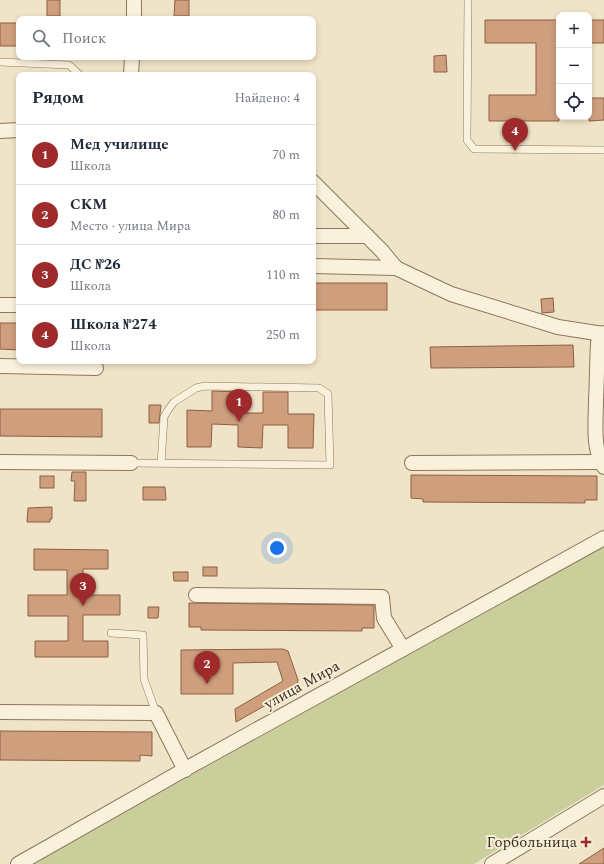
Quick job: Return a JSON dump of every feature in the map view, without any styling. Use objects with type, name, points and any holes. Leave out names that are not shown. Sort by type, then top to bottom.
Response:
[{"type":"street","points":[[134,0],[134,16]]},
{"type":"street","points":[[132,60],[132,72]]},
{"type":"street","points":[[0,131],[16,130]]},
{"type":"street","points":[[316,185],[367,236],[396,268],[451,294],[558,327],[603,333],[598,343],[596,433],[596,442],[602,464],[412,463]]},
{"type":"street","points":[[316,236],[367,236]]},
{"type":"street","points":[[316,266],[396,268]]},
{"type":"street","points":[[0,305],[16,305]]},
{"type":"street","points":[[0,366],[96,368]]},
{"type":"street","points":[[0,462],[131,463]]},
{"type":"street","name":"улица Мира","points":[[18,864],[604,538]]},
{"type":"street","points":[[196,595],[382,597],[384,618],[403,649]]},
{"type":"street","points":[[0,712],[156,713],[185,770]]},
{"type":"street","points":[[492,864],[604,796]]},
{"type":"lane","points":[[468,0],[467,140],[474,149],[604,150]]},
{"type":"lane","points":[[0,62],[69,65],[77,72]]},
{"type":"lane","points":[[131,463],[161,464],[330,465],[328,394],[319,388],[205,386],[196,388],[174,402],[164,417],[161,464]]},
{"type":"lane","points":[[111,633],[143,634],[144,679],[156,713]]},
{"type":"green space","points":[[604,545],[604,785],[474,864],[33,864]]},
{"type":"building","points":[[47,0],[60,0],[60,16],[47,16]]},
{"type":"building","points":[[175,0],[189,0],[189,16],[174,16]]},
{"type":"building","points":[[485,20],[556,20],[556,120],[559,121],[489,121],[489,95],[536,95],[536,43],[485,43]]},
{"type":"building","points":[[592,20],[604,20],[604,43],[592,43]]},
{"type":"building","points":[[0,23],[16,23],[16,46],[0,46]]},
{"type":"building","points":[[446,55],[447,72],[434,72],[434,56]]},
{"type":"building","points":[[592,98],[604,98],[604,120],[589,121],[592,120]]},
{"type":"building","points":[[316,283],[387,283],[387,310],[316,310]]},
{"type":"building","points":[[553,298],[554,312],[542,313],[541,299]]},
{"type":"building","points":[[0,323],[16,323],[16,350],[0,349]]},
{"type":"building","points":[[573,345],[574,367],[431,368],[430,347]]},
{"type":"building","points":[[212,391],[239,392],[238,413],[263,413],[263,392],[288,392],[288,414],[314,414],[313,448],[288,448],[288,425],[263,425],[262,448],[238,447],[238,425],[212,424],[211,447],[187,447],[187,410],[212,411]]},
{"type":"building","points":[[149,405],[161,405],[159,423],[149,423]]},
{"type":"building","points":[[0,409],[102,409],[102,437],[0,436]]},
{"type":"building","points":[[72,472],[86,472],[86,501],[74,501],[75,481],[71,481]]},
{"type":"building","points":[[411,475],[597,476],[597,500],[585,500],[585,503],[423,502],[423,499],[411,498]]},
{"type":"building","points":[[40,476],[54,476],[54,488],[40,488]]},
{"type":"building","points":[[143,487],[165,487],[166,500],[143,500]]},
{"type":"building","points":[[52,507],[52,519],[50,519],[50,522],[27,522],[28,508]]},
{"type":"building","points":[[34,549],[108,550],[108,569],[83,569],[83,595],[120,595],[120,615],[83,615],[83,641],[108,641],[108,657],[35,657],[35,641],[68,641],[68,616],[28,616],[28,595],[67,595],[67,570],[34,570]]},
{"type":"building","points":[[203,567],[217,567],[217,576],[203,576]]},
{"type":"building","points":[[173,572],[188,572],[188,581],[174,581]]},
{"type":"building","points":[[189,603],[374,605],[374,628],[362,628],[362,631],[201,630],[201,627],[189,627]]},
{"type":"building","points":[[148,607],[159,607],[158,618],[148,618]]},
{"type":"building","points":[[283,649],[288,651],[298,680],[296,688],[236,722],[235,709],[283,681],[277,662],[233,663],[233,694],[181,694],[181,650]]},
{"type":"building","points":[[0,731],[152,732],[152,756],[140,755],[140,761],[0,760]]},
{"type":"building","points":[[604,848],[604,864],[579,864]]},
{"type":"place","name":"Школа №274","points":[[515,151]]},
{"type":"place","name":"Мед училище","points":[[239,422]]},
{"type":"place","name":"ДС №26","points":[[83,606]]},
{"type":"place","name":"СКМ","points":[[207,684]]},
{"type":"place","name":"Горбольница","points":[[586,842]]}]
